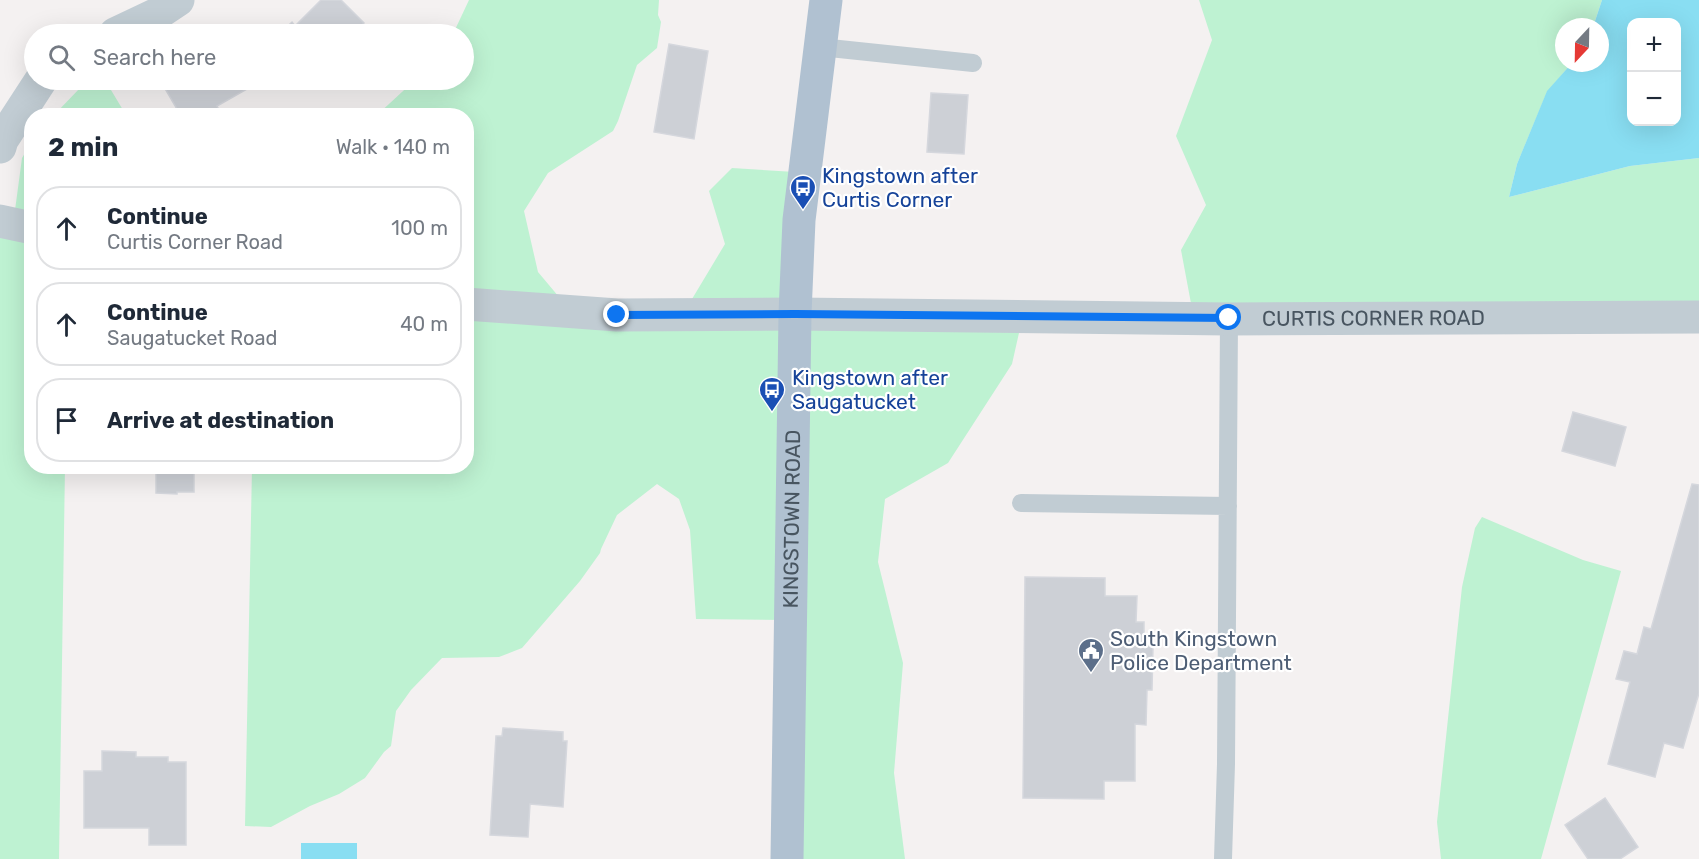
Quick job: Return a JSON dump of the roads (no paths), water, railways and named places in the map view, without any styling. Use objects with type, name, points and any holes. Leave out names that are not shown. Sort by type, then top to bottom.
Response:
[{"type":"main road","name":"KINGSTOWN ROAD","points":[[787,859],[795,314],[799,220],[826,0]]},
{"type":"street","points":[[136,24],[178,0]]},
{"type":"street","points":[[0,147],[35,90]]},
{"type":"street","points":[[0,221],[24,226]]},
{"type":"street","name":"CURTIS CORNER ROAD","points":[[474,305],[617,315],[795,314],[1229,318],[1699,317]]},
{"type":"lane","points":[[820,47],[973,63]]},
{"type":"lane","points":[[1222,859],[1226,764],[1229,318]]},
{"type":"lane","points":[[1020,503],[1228,506]]},
{"type":"water","points":[[1602,0],[1699,0],[1699,158],[1630,166],[1509,197],[1517,164],[1547,91],[1564,72],[1609,72],[1609,18],[1596,18]]},
{"type":"water","points":[[301,843],[357,843],[357,859],[301,859]]},
{"type":"place","name":"Kingstown after Curtis Corner","points":[[803,211]]},
{"type":"place","name":"Kingstown after Saugatucket","points":[[772,413]]},
{"type":"place","name":"South Kingstown Police Department","points":[[1091,674]]}]
